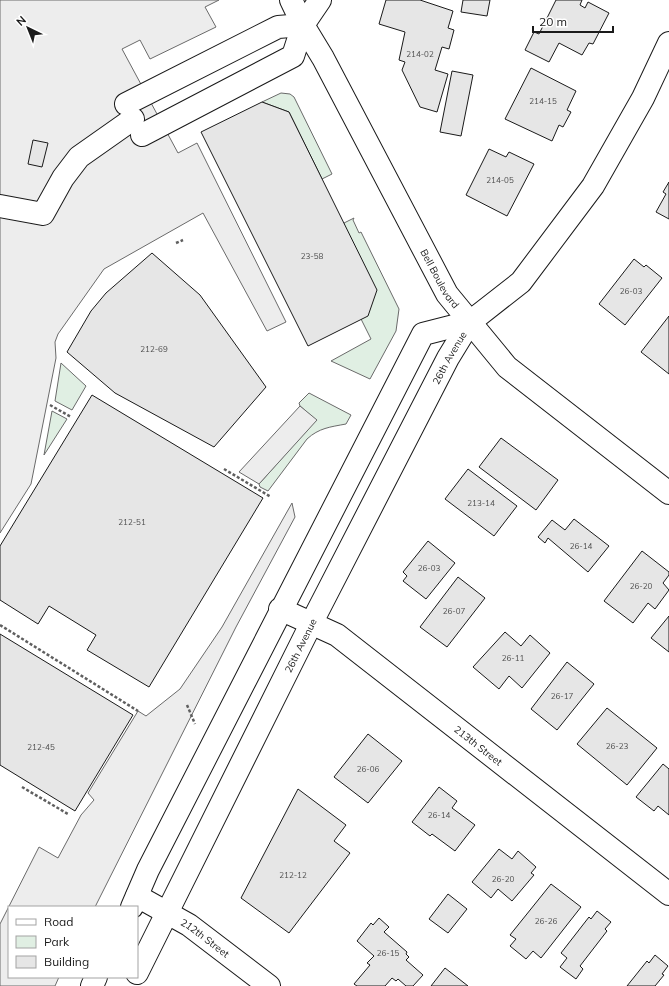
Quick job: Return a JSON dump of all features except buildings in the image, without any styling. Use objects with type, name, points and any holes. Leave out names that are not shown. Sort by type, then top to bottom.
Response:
[{"type":"street","name":"Bell Boulevard","points":[[291,0],[447,294],[507,367],[669,493]]},
{"type":"street","points":[[134,119],[293,56],[303,25],[320,0]]},
{"type":"street","points":[[0,206],[43,214],[63,178],[79,157],[134,119],[278,27],[303,25]]},
{"type":"street","name":"26th Avenue","points":[[138,971],[311,624],[438,377],[470,322],[521,282],[593,186],[643,98],[669,43]]},
{"type":"street","name":"26th Avenue","points":[[135,902],[148,870],[280,609],[423,334],[470,322]]},
{"type":"street","name":"213th Street","points":[[280,609],[337,635],[669,894]]},
{"type":"street","name":"212th Street","points":[[135,902],[167,911],[189,925],[269,986]]},
{"type":"path","points":[[176,243],[183,240]]},
{"type":"path","points":[[50,404],[71,417]]},
{"type":"path","points":[[224,469],[271,497]]},
{"type":"path","points":[[0,625],[138,711]]},
{"type":"path","points":[[187,705],[196,726]]},
{"type":"path","points":[[22,787],[68,814]]},
{"type":"green space","points":[[281,93],[290,94],[294,97],[332,174],[322,179],[289,112],[262,102]]},
{"type":"green space","points":[[354,218],[353,220],[359,233],[361,232],[399,309],[396,331],[370,379],[331,361],[371,339],[361,319],[344,223]]},
{"type":"green space","points":[[61,363],[86,386],[72,410],[55,401]]},
{"type":"green space","points":[[309,393],[351,415],[346,424],[320,430],[311,435],[268,491],[260,487],[259,484],[316,420],[300,406],[299,403]]},
{"type":"green space","points":[[52,411],[67,419],[44,455]]},
{"type":"shaded area","points":[[0,0],[219,0],[205,7],[216,27],[150,59],[140,40],[122,49],[178,153],[197,143],[286,322],[267,331],[203,213],[104,269],[58,334],[55,342],[56,358],[31,484],[0,533]]},
{"type":"shaded area","points":[[300,406],[317,420],[259,484],[239,472]]},
{"type":"shaded area","points":[[292,503],[295,517],[236,627],[96,906],[9,906],[39,847],[58,858],[81,815],[94,800],[88,793],[138,711],[146,716],[180,689],[222,627]]},
{"type":"shaded area","points":[[8,908],[8,978],[59,978],[55,986],[0,986],[0,924]]}]
